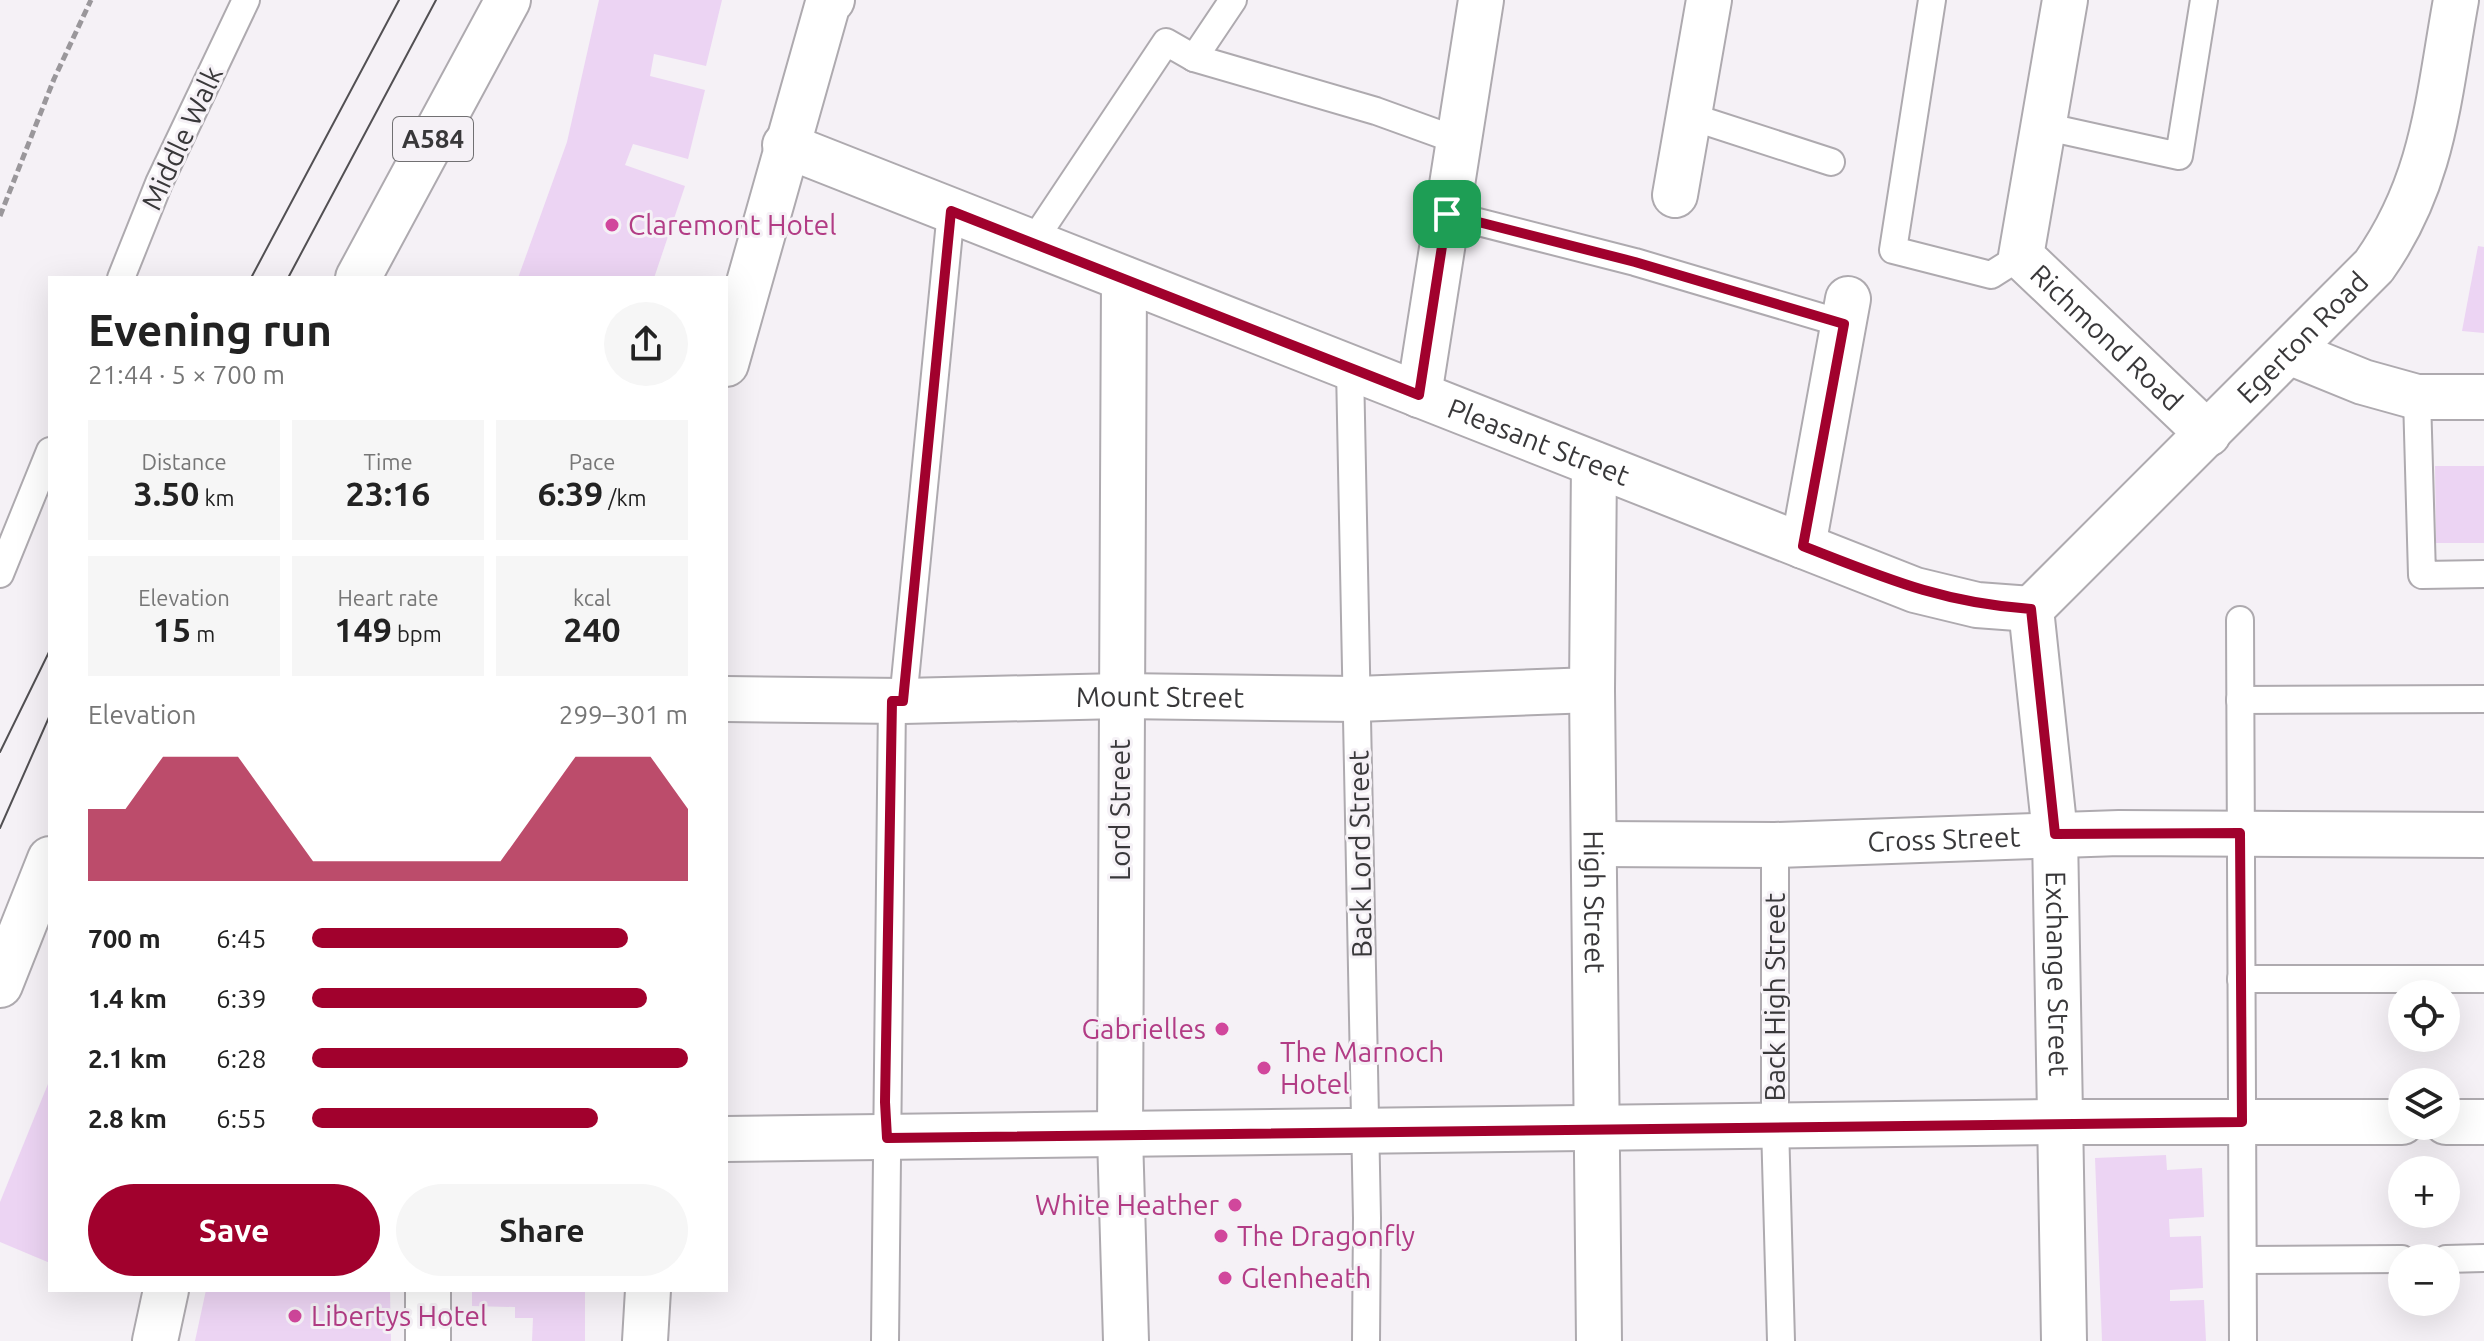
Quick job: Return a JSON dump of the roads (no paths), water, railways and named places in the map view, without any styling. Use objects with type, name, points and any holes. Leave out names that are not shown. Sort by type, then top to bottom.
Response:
[{"type":"street","name":"A584","points":[[359,276],[508,0]]},
{"type":"street","points":[[1419,395],[1481,0]]},
{"type":"street","points":[[1675,195],[1709,0]]},
{"type":"street","name":"Richmond Road","points":[[2065,0],[2021,256],[2208,434]]},
{"type":"street","name":"Egerton Road","points":[[2031,609],[2374,266],[2398,232],[2416,194],[2430,147],[2456,0]]},
{"type":"street","points":[[728,357],[785,145],[828,1]]},
{"type":"street","name":"Pleasant Street","points":[[785,145],[1915,590],[1977,605],[2031,609]]},
{"type":"street","name":"Lord Street","points":[[1124,279],[1120,1136],[1126,1341]]},
{"type":"street","points":[[1803,546],[1846,312]]},
{"type":"street","points":[[2289,352],[2363,382],[2417,397],[2484,397]]},
{"type":"street","name":"High Street","points":[[1594,464],[1592,690],[1599,1341]]},
{"type":"street","name":"Exchange Street","points":[[2031,609],[2055,834],[2064,1341]]},
{"type":"street","name":"Mount Street","points":[[728,699],[898,701],[1120,696],[1357,699],[1592,690]]},
{"type":"street","name":"Cross Street","points":[[1596,844],[1775,845],[2055,834],[2484,835]]},
{"type":"street","points":[[0,985],[48,864]]},
{"type":"street","points":[[728,1139],[2060,1122],[2388,1122]]},
{"type":"street","points":[[2460,1122],[2484,1122]]},
{"type":"street","points":[[155,1341],[166,1292]]},
{"type":"street","points":[[428,1292],[428,1341]]},
{"type":"street","points":[[645,1341],[648,1292]]},
{"type":"lane","name":"Middle Walk","points":[[122,276],[159,183],[246,0]]},
{"type":"lane","points":[[1194,58],[1233,0]]},
{"type":"lane","points":[[1932,0],[1893,250],[1991,275],[2021,256]]},
{"type":"lane","points":[[2043,126],[2179,156],[2204,0]]},
{"type":"lane","points":[[1032,243],[1166,42],[1194,58],[1376,111],[1459,141]]},
{"type":"lane","points":[[1689,116],[1831,162]]},
{"type":"lane","points":[[885,1341],[885,1102],[898,701],[951,211]]},
{"type":"lane","points":[[1447,214],[1846,312]]},
{"type":"lane","name":"Back Lord Street","points":[[1350,368],[1365,1131],[1366,1341]]},
{"type":"lane","points":[[2417,397],[2422,575],[2484,574]]},
{"type":"lane","points":[[0,574],[48,456]]},
{"type":"lane","points":[[2240,620],[2243,1341]]},
{"type":"lane","points":[[2240,700],[2484,699]]},
{"type":"lane","name":"Back High Street","points":[[1775,845],[1775,1125],[1781,1341]]},
{"type":"lane","points":[[2241,979],[2484,979]]},
{"type":"lane","points":[[2460,1259],[2484,1258]]},
{"type":"lane","points":[[2243,1260],[2388,1259]]},
{"type":"tram line","points":[[252,276],[399,0]]},
{"type":"tram line","points":[[289,276],[436,0]]},
{"type":"tram line","points":[[0,752],[48,654]]},
{"type":"tram line","points":[[0,828],[48,720]]},
{"type":"place","name":"Claremont Hotel","points":[[612,225]]},
{"type":"place","name":"Gabrielles","points":[[1222,1029]]},
{"type":"place","name":"The Marnoch Hotel","points":[[1264,1068]]},
{"type":"place","name":"White Heather","points":[[1235,1205]]},
{"type":"place","name":"The Dragonfly","points":[[1221,1236]]},
{"type":"place","name":"Glenheath","points":[[1225,1278]]},
{"type":"place","name":"Libertys Hotel","points":[[295,1316]]}]
